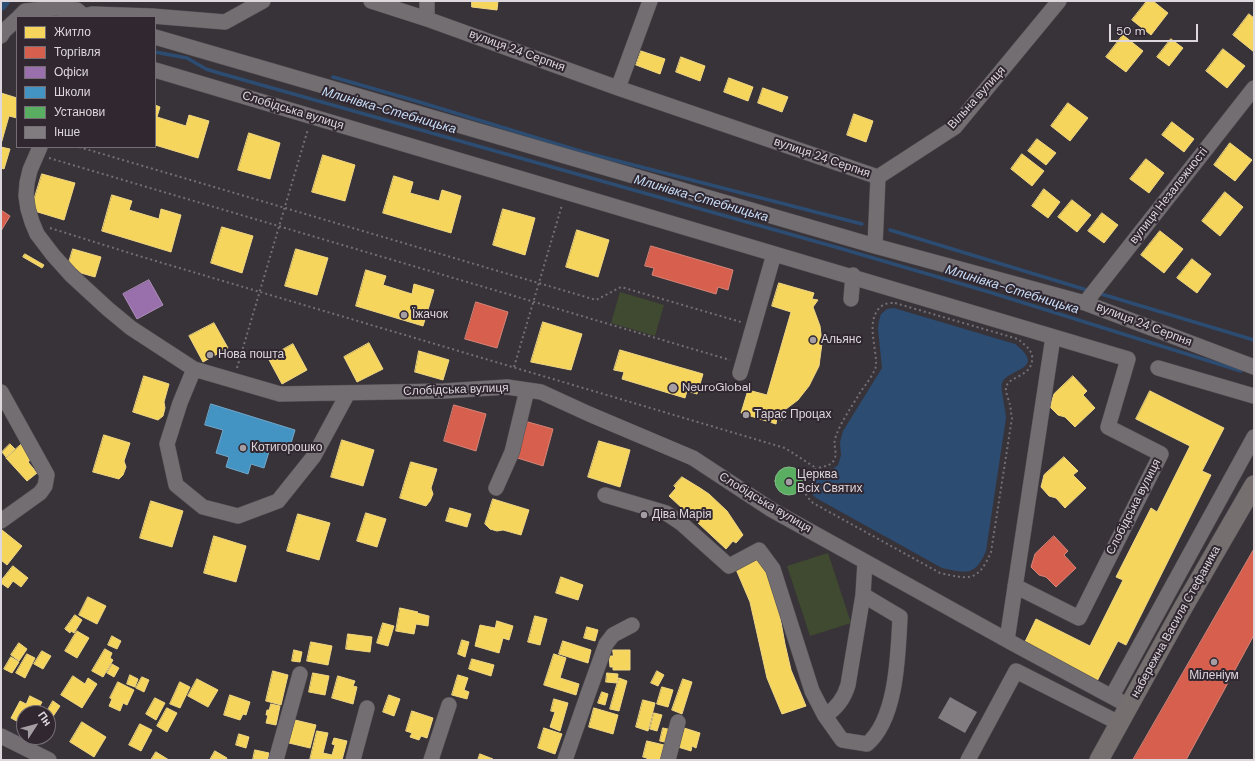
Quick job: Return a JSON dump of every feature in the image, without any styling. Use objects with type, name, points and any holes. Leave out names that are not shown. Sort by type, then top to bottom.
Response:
[{"type":"main road","name":"набережна Василя Стефаника","points":[[1099,760],[1254,485]]},
{"type":"street","points":[[156,16],[225,22],[263,1]]},
{"type":"street","name":"вулиця 24 Серпня","points":[[371,1],[427,19],[618,88],[878,177],[875,246],[1085,303],[1254,367]]},
{"type":"street","points":[[427,1],[427,19]]},
{"type":"street","points":[[618,88],[650,1]]},
{"type":"street","name":"Вільна вулиця","points":[[878,177],[955,127],[1059,1]]},
{"type":"street","points":[[20,16],[25,11],[55,8],[92,14],[152,16]]},
{"type":"street","points":[[2,34],[16,20]]},
{"type":"street","points":[[156,37],[875,246]]},
{"type":"street","name":"Слобідська вулиця","points":[[156,70],[774,254],[853,276],[1128,359],[1108,427],[1161,454],[1079,618],[1015,586]]},
{"type":"street","name":"вулиця Незалежності","points":[[1085,303],[1254,88]]},
{"type":"street","name":"Слобідська вулиця","points":[[38,151],[30,170],[26,196],[28,209],[37,234],[53,255],[92,295],[131,328],[194,369],[280,394],[444,391],[508,387],[542,392],[596,417],[693,458],[772,510],[1129,706]]},
{"type":"street","points":[[741,368],[774,254]]},
{"type":"street","points":[[851,299],[853,276]]},
{"type":"street","points":[[1007,640],[1053,337]]},
{"type":"street","points":[[1158,368],[1254,396]]},
{"type":"street","points":[[194,369],[180,403],[167,444],[176,485],[203,507],[238,516],[278,501],[314,456],[348,393]]},
{"type":"street","points":[[496,488],[512,452],[527,390]]},
{"type":"street","points":[[1,392],[47,475],[40,493],[1,521]]},
{"type":"street","points":[[1112,696],[1254,437]]},
{"type":"street","points":[[605,495],[666,513],[681,523],[729,566],[759,550],[773,569],[812,691],[825,716],[842,740],[867,744],[875,738],[886,718],[897,670],[900,617],[863,595]]},
{"type":"street","points":[[825,716],[834,710],[845,697],[863,595],[865,562]]},
{"type":"street","points":[[565,760],[606,644],[613,635],[632,625]]},
{"type":"street","points":[[968,760],[1016,671],[1119,723]]},
{"type":"street","points":[[276,760],[300,674]]},
{"type":"street","points":[[430,760],[449,705]]},
{"type":"street","points":[[353,760],[367,708]]},
{"type":"street","points":[[668,760],[678,722]]},
{"type":"street","points":[[1,736],[49,760]]},
{"type":"path","points":[[234,381],[311,117]]},
{"type":"path","points":[[82,148],[596,300],[621,287],[753,326]]},
{"type":"path","points":[[38,151],[279,227],[533,302],[741,368]]},
{"type":"path","points":[[514,368],[566,192]]},
{"type":"path","points":[[32,222],[139,256],[785,448],[816,468],[831,464],[834,461],[836,455],[834,442],[838,429],[876,367],[872,329],[877,311],[884,304],[895,303],[1018,339],[1028,348],[1033,356],[1029,370],[1009,382],[1007,385],[1006,389],[1011,406],[1012,418],[991,552],[986,565],[975,575],[963,578],[940,573],[813,503],[806,496],[804,486],[807,475],[816,468]]},
{"type":"green space","points":[[620,292],[664,305],[655,336],[611,323]]},
{"type":"green space","points":[[828,553],[851,623],[810,636],[787,566]]},
{"type":"water","points":[[894,308],[1015,344],[1028,359],[1027,364],[1023,368],[1011,374],[1002,383],[1006,418],[986,551],[978,565],[969,571],[964,572],[942,568],[816,498],[811,493],[809,488],[811,479],[819,473],[833,469],[838,465],[841,455],[840,442],[843,431],[882,368],[878,329],[881,314],[887,309]]},
{"type":"building: Житло","points":[[472,1],[498,1],[497,10],[472,7]]},
{"type":"building: Житло","points":[[1147,1],[1153,1],[1168,13],[1151,35],[1132,20]]},
{"type":"building: Житло","points":[[1249,14],[1254,18],[1254,52],[1233,35]]},
{"type":"building: Житло","points":[[1123,35],[1143,51],[1126,72],[1106,57]]},
{"type":"building: Житло","points":[[1171,39],[1183,48],[1169,66],[1157,57]]},
{"type":"building: Житло","points":[[1223,49],[1245,66],[1227,88],[1206,71]]},
{"type":"building: Житло","points":[[641,51],[665,59],[660,74],[636,65]]},
{"type":"building: Житло","points":[[681,57],[705,66],[700,81],[676,72]]},
{"type":"building: Житло","points":[[729,78],[753,87],[748,101],[724,92]]},
{"type":"building: Житло","points":[[763,88],[788,97],[782,112],[758,103]]},
{"type":"building: Житло","points":[[1,93],[16,98],[16,118],[9,116],[1,144]]},
{"type":"building: Житло","points":[[1068,103],[1088,118],[1070,141],[1051,126]]},
{"type":"building: Житло","points":[[156,105],[160,107],[157,117],[186,126],[189,115],[209,121],[198,158],[156,145]]},
{"type":"building: Житло","points":[[854,114],[873,121],[866,142],[847,135]]},
{"type":"building: Житло","points":[[1172,122],[1194,139],[1184,152],[1162,135]]},
{"type":"building: Житло","points":[[249,133],[280,143],[270,179],[238,170]]},
{"type":"building: Житло","points":[[1037,139],[1056,153],[1046,165],[1028,151]]},
{"type":"building: Житло","points":[[1230,143],[1252,160],[1235,181],[1214,165]]},
{"type":"building: Житло","points":[[1,147],[10,149],[4,169],[1,168]]},
{"type":"building: Житло","points":[[1022,154],[1044,171],[1032,186],[1011,169]]},
{"type":"building: Житло","points":[[323,155],[355,165],[345,201],[312,192]]},
{"type":"building: Житло","points":[[1146,159],[1164,173],[1149,193],[1130,179]]},
{"type":"building: Житло","points":[[42,174],[75,183],[64,220],[31,210]]},
{"type":"building: Житло","points":[[394,176],[413,182],[410,193],[439,201],[442,190],[461,196],[451,233],[383,213]]},
{"type":"building: Житло","points":[[1044,189],[1060,202],[1048,218],[1032,206]]},
{"type":"building: Житло","points":[[1225,192],[1243,207],[1220,236],[1202,221]]},
{"type":"building: Житло","points":[[112,195],[132,201],[129,210],[159,219],[161,209],[181,215],[171,252],[102,231]]},
{"type":"building: Житло","points":[[1072,200],[1091,215],[1077,232],[1058,217]]},
{"type":"building: Житло","points":[[503,209],[535,218],[525,255],[493,245]]},
{"type":"building: Житло","points":[[1102,213],[1118,225],[1104,243],[1088,231]]},
{"type":"building: Житло","points":[[222,227],[253,236],[242,273],[211,263]]},
{"type":"building: Житло","points":[[577,230],[609,240],[598,277],[566,267]]},
{"type":"building: Житло","points":[[1160,231],[1183,249],[1164,273],[1141,255]]},
{"type":"building: Житло","points":[[73,249],[101,257],[95,277],[67,269]]},
{"type":"building: Житло","points":[[296,249],[328,258],[317,295],[285,286]]},
{"type":"building: Житло","points":[[25,254],[44,265],[42,268],[23,257]]},
{"type":"building: Житло","points":[[1192,259],[1211,274],[1197,293],[1177,278]]},
{"type":"building: Житло","points":[[366,270],[386,276],[383,285],[412,294],[414,284],[434,290],[423,326],[356,306]]},
{"type":"building: Житло","points":[[779,283],[814,293],[812,299],[818,300],[813,307],[820,326],[822,343],[819,366],[809,386],[798,400],[782,412],[782,420],[777,418],[776,424],[741,413],[748,390],[767,395],[791,312],[772,306]]},
{"type":"building: Житло","points":[[543,322],[582,334],[571,370],[531,362]]},
{"type":"building: Житло","points":[[214,323],[228,348],[203,362],[189,336]]},
{"type":"building: Житло","points":[[369,343],[383,369],[357,382],[344,357]]},
{"type":"building: Житло","points":[[293,344],[307,370],[282,384],[268,358]]},
{"type":"building: Житло","points":[[620,350],[703,374],[697,394],[687,391],[685,398],[622,379],[624,372],[614,370]]},
{"type":"building: Житло","points":[[419,351],[449,360],[443,380],[415,372]]},
{"type":"building: Житло","points":[[144,376],[169,384],[164,402],[165,408],[163,416],[158,420],[133,412]]},
{"type":"building: Житло","points":[[1073,376],[1087,391],[1083,395],[1095,408],[1075,427],[1065,417],[1058,415],[1050,407],[1054,394]]},
{"type":"building: Житло","points":[[1150,391],[1224,428],[1202,471],[1211,475],[1126,645],[1118,641],[1096,683],[1023,646],[1036,619],[1090,646],[1123,580],[1116,577],[1151,508],[1157,512],[1190,446],[1136,419]]},
{"type":"building: Житло","points":[[104,435],[130,443],[124,461],[126,467],[123,475],[119,479],[93,472]]},
{"type":"building: Житло","points":[[342,440],[374,450],[363,486],[331,477]]},
{"type":"building: Житло","points":[[599,441],[630,450],[620,487],[588,477]]},
{"type":"building: Житло","points":[[24,442],[35,456],[28,462],[37,473],[27,481],[6,458]]},
{"type":"building: Житло","points":[[10,444],[15,449],[6,457],[2,452]]},
{"type":"building: Житло","points":[[1064,457],[1078,471],[1073,475],[1086,488],[1065,508],[1056,498],[1049,496],[1041,487],[1044,475]]},
{"type":"building: Житло","points":[[411,462],[437,469],[431,488],[433,494],[426,506],[400,498]]},
{"type":"building: Житло","points":[[682,477],[709,494],[727,511],[743,535],[736,543],[733,541],[726,549],[669,496],[676,488],[674,486]]},
{"type":"building: Житло","points":[[493,499],[529,510],[521,535],[503,530],[497,531],[490,529],[485,524]]},
{"type":"building: Житло","points":[[151,501],[183,511],[172,547],[140,538]]},
{"type":"building: Житло","points":[[450,508],[471,514],[467,527],[446,521]]},
{"type":"building: Житло","points":[[366,513],[386,519],[377,547],[357,541]]},
{"type":"building: Житло","points":[[298,514],[330,523],[319,560],[287,551]]},
{"type":"building: Житло","points":[[2,530],[22,546],[7,565],[1,560]]},
{"type":"building: Житло","points":[[214,536],[246,546],[236,582],[204,573]]},
{"type":"building: Житло","points":[[760,558],[770,581],[778,606],[791,670],[806,706],[782,714],[767,678],[750,602],[735,567]]},
{"type":"building: Житло","points":[[13,566],[28,578],[21,587],[13,581],[8,588],[1,583],[1,581]]},
{"type":"building: Житло","points":[[561,577],[583,585],[578,600],[556,593]]},
{"type":"building: Житло","points":[[88,597],[106,606],[97,624],[79,615]]},
{"type":"building: Житло","points":[[400,608],[429,616],[428,626],[416,624],[414,634],[396,631]]},
{"type":"building: Житло","points":[[75,615],[82,620],[74,633],[71,631],[70,633],[65,629]]},
{"type":"building: Житло","points":[[535,616],[547,619],[540,645],[528,642]]},
{"type":"building: Житло","points":[[497,621],[513,626],[509,640],[503,638],[499,653],[475,646],[480,625],[495,628]]},
{"type":"building: Житло","points":[[383,623],[394,626],[388,646],[377,643]]},
{"type":"building: Житло","points":[[587,627],[598,630],[595,641],[584,638]]},
{"type":"building: Житло","points":[[77,631],[89,638],[77,658],[65,651]]},
{"type":"building: Житло","points":[[348,634],[372,637],[370,652],[346,649]]},
{"type":"building: Житло","points":[[112,636],[121,641],[117,649],[108,645]]},
{"type":"building: Житло","points":[[462,640],[469,642],[465,657],[458,654]]},
{"type":"building: Житло","points":[[563,641],[591,650],[588,663],[559,654]]},
{"type":"building: Житло","points":[[311,642],[332,646],[328,665],[307,661]]},
{"type":"building: Житло","points":[[19,643],[27,649],[19,661],[11,655]]},
{"type":"building: Житло","points":[[105,649],[112,653],[110,658],[113,660],[103,677],[92,671]]},
{"type":"building: Житло","points":[[294,650],[302,652],[300,662],[292,661]]},
{"type":"building: Житло","points":[[613,650],[630,650],[630,670],[613,670],[613,667],[610,667],[609,656],[613,656]]},
{"type":"building: Житло","points":[[42,651],[51,656],[43,669],[34,664]]},
{"type":"building: Житло","points":[[27,654],[35,658],[25,678],[16,673]]},
{"type":"building: Житло","points":[[554,654],[566,658],[560,678],[579,684],[576,695],[544,685]]},
{"type":"building: Житло","points":[[11,657],[19,662],[12,673],[4,669]]},
{"type":"building: Житло","points":[[472,659],[494,665],[491,676],[469,669]]},
{"type":"building: Житло","points":[[112,664],[119,668],[114,677],[107,673]]},
{"type":"building: Житло","points":[[273,671],[288,675],[281,705],[266,701]]},
{"type":"building: Житло","points":[[657,671],[664,675],[658,686],[651,683]]},
{"type":"building: Житло","points":[[313,673],[329,676],[325,695],[309,692]]},
{"type":"building: Житло","points":[[607,673],[618,674],[617,683],[606,682]]},
{"type":"building: Житло","points":[[130,675],[138,679],[135,687],[127,684]]},
{"type":"building: Житло","points":[[458,675],[468,678],[464,690],[469,692],[467,699],[452,695]]},
{"type":"building: Житло","points":[[73,676],[85,684],[88,678],[97,684],[82,708],[61,695]]},
{"type":"building: Житло","points":[[338,676],[355,681],[353,686],[357,687],[353,704],[332,698]]},
{"type":"building: Житло","points":[[142,677],[149,680],[144,692],[136,688]]},
{"type":"building: Житло","points":[[619,678],[627,681],[619,711],[610,709]]},
{"type":"building: Житло","points":[[197,679],[218,690],[208,707],[188,696]]},
{"type":"building: Житло","points":[[683,679],[692,682],[682,714],[672,710]]},
{"type":"building: Житло","points":[[118,682],[134,690],[127,705],[123,703],[120,711],[109,706],[112,699],[110,698]]},
{"type":"building: Житло","points":[[180,682],[190,687],[180,708],[170,704]]},
{"type":"building: Житло","points":[[662,687],[673,690],[668,707],[657,704]]},
{"type":"building: Житло","points":[[602,692],[608,694],[605,705],[598,703]]},
{"type":"building: Житло","points":[[230,695],[250,702],[246,715],[243,714],[240,720],[224,715]]},
{"type":"building: Житло","points":[[389,695],[400,699],[394,716],[383,712]]},
{"type":"building: Житло","points":[[30,696],[42,702],[40,705],[18,705],[20,701],[26,704]]},
{"type":"building: Житло","points":[[155,698],[165,703],[156,720],[146,714]]},
{"type":"building: Житло","points":[[554,699],[568,703],[560,731],[550,727],[555,712],[551,711]]},
{"type":"building: Житло","points":[[643,700],[655,703],[648,731],[636,727]]},
{"type":"building: Житло","points":[[53,701],[60,706],[56,712],[56,705],[51,705]]},
{"type":"building: Житло","points":[[271,704],[280,706],[276,725],[266,723],[268,715],[266,715],[267,710],[269,710]]},
{"type":"building: Житло","points":[[167,708],[177,713],[167,732],[157,726]]},
{"type":"building: Житло","points":[[594,708],[618,715],[613,734],[589,727]]},
{"type":"building: Житло","points":[[16,709],[16,721],[11,718]]},
{"type":"building: Житло","points":[[412,711],[433,718],[427,738],[421,736],[419,740],[410,737],[412,733],[406,731]]},
{"type":"building: Житло","points":[[654,713],[662,715],[657,731],[650,729]]},
{"type":"building: Житло","points":[[295,720],[316,725],[310,748],[289,743]]},
{"type":"building: Житло","points":[[82,722],[106,737],[94,757],[70,742]]},
{"type":"building: Житло","points":[[140,724],[152,730],[141,751],[129,745]]},
{"type":"building: Житло","points":[[681,727],[700,733],[696,748],[692,746],[691,751],[678,747]]},
{"type":"building: Житло","points":[[544,728],[562,734],[555,754],[538,748]]},
{"type":"building: Житло","points":[[663,728],[672,730],[669,743],[660,741]]},
{"type":"building: Житло","points":[[317,731],[328,733],[323,753],[332,755],[335,745],[332,744],[334,738],[347,741],[342,760],[310,760]]},
{"type":"building: Житло","points":[[239,734],[249,737],[246,748],[236,745]]},
{"type":"building: Житло","points":[[647,741],[664,745],[660,760],[647,760],[647,758],[643,757]]},
{"type":"building: Житло","points":[[255,750],[269,753],[268,760],[253,760]]},
{"type":"building: Житло","points":[[215,751],[227,758],[226,760],[210,760]]},
{"type":"building: Житло","points":[[156,752],[169,760],[151,760]]},
{"type":"building: Житло","points":[[480,754],[493,759],[478,760]]},
{"type":"building: Торгівля","points":[[1,210],[10,216],[1,231]]},
{"type":"building: Торгівля","points":[[651,246],[733,270],[728,290],[718,287],[716,294],[652,275],[654,268],[645,266]]},
{"type":"building: Торгівля","points":[[476,302],[508,312],[497,348],[465,339]]},
{"type":"building: Торгівля","points":[[454,405],[486,414],[476,451],[444,441]]},
{"type":"building: Торгівля","points":[[521,420],[553,429],[543,466],[511,456]]},
{"type":"building: Торгівля","points":[[1054,536],[1068,551],[1064,555],[1076,568],[1056,587],[1046,577],[1039,575],[1031,567],[1035,554]]},
{"type":"building: Торгівля","name":"Міленіум","points":[[1254,549],[1254,635],[1186,760],[1133,760]]},
{"type":"building: Офіси","points":[[149,280],[163,305],[137,319],[123,294]]},
{"type":"building: Школи","points":[[211,404],[295,430],[289,450],[271,445],[264,468],[251,464],[248,474],[226,467],[229,457],[216,453],[223,430],[205,425]]},
{"type":"building: Установи","name":"Церква Всіх Святих","points":[[789,467],[799,471],[803,481],[799,491],[789,495],[779,491],[775,481],[779,471]]},
{"type":"building: Інше","points":[[950,697],[977,712],[965,733],[938,718]]},
{"type":"waterway","points":[[1,5],[4,1]]},
{"type":"waterway","name":"Млинівка-Стебницька","points":[[156,52],[187,58],[206,69],[219,73],[839,248],[989,292],[1241,371]]},
{"type":"waterway","points":[[333,77],[583,152],[862,224]]},
{"type":"waterway","points":[[890,230],[1090,291]]},
{"type":"waterway","points":[[1098,293],[1254,340]]},
{"type":"place","name":"Їжачок","points":[[404,315]]},
{"type":"place","name":"Альянс","points":[[813,340]]},
{"type":"place","name":"Нова пошта","points":[[210,355]]},
{"type":"place","name":"NeuroGlobal","points":[[673,388]]},
{"type":"place","name":"Тарас Процах","points":[[746,415]]},
{"type":"place","name":"Котигорошко","points":[[243,448]]},
{"type":"place","name":"Церква Всіх Святих","points":[[789,482]]},
{"type":"place","name":"Діва Марія","points":[[644,515]]},
{"type":"place","name":"Міленіум","points":[[1214,662]]}]
